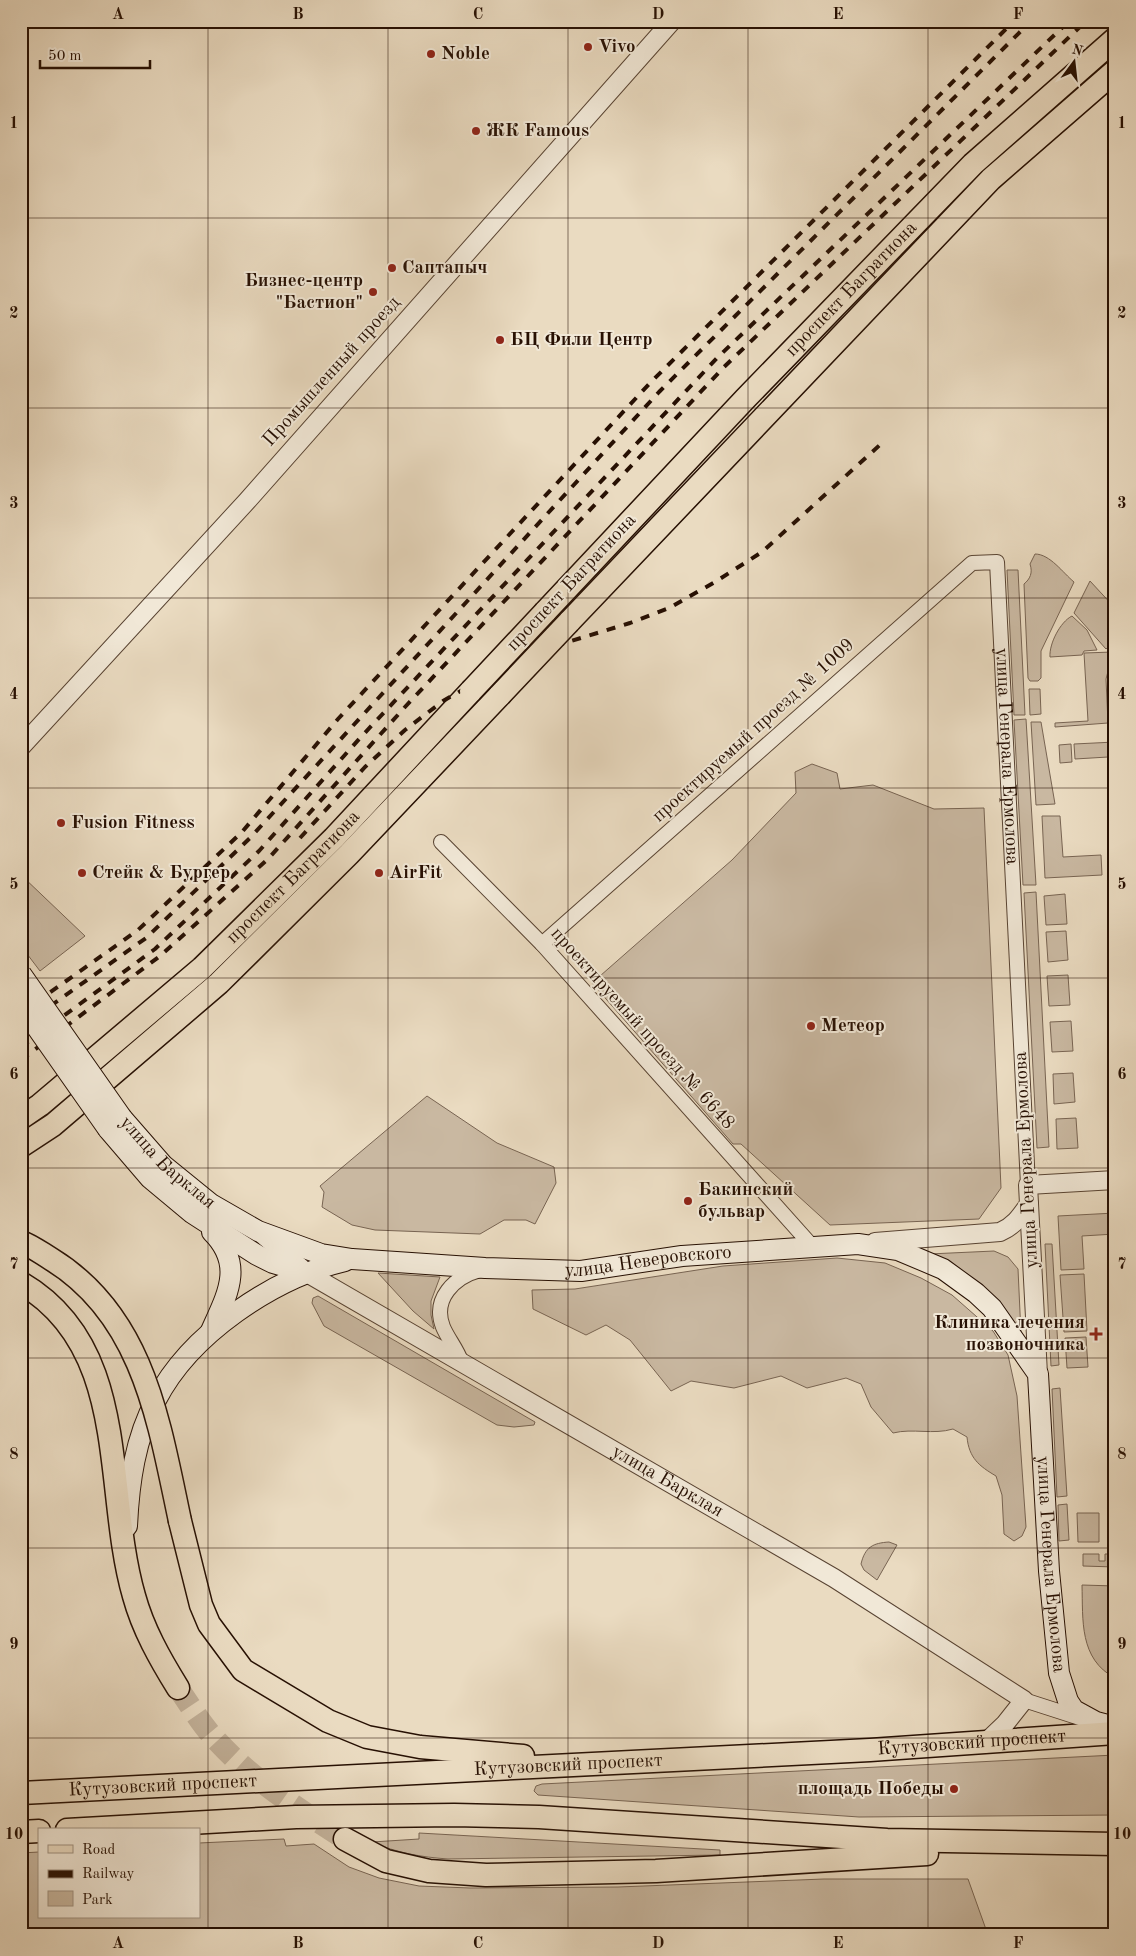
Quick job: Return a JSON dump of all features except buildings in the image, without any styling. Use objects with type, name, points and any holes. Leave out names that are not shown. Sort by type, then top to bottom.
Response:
[{"type":"main road","name":"проспект Багратиона","points":[[21,1118],[40,1105],[202,968],[334,838],[745,399],[974,164],[1115,39]]},
{"type":"main road","name":"проспект Багратиона","points":[[21,1146],[53,1125],[219,983],[349,854],[991,179],[1115,71]]},
{"type":"main road","name":"улица Барклая","points":[[21,974],[150,1178],[192,1213],[257,1256],[273,1264],[307,1273]]},
{"type":"main road","name":"улица Барклая","points":[[21,1005],[115,1124],[210,1204],[258,1231]]},
{"type":"main road","points":[[192,1213],[224,1245],[230,1260],[229,1286],[210,1333]]},
{"type":"main road","name":"улица Неверовского","points":[[258,1231],[307,1250],[352,1259],[485,1268],[581,1271],[682,1256],[858,1244]]},
{"type":"main road","points":[[21,1242],[76,1274],[113,1316],[136,1356],[158,1418],[180,1521],[201,1605],[208,1624],[243,1670],[328,1720],[367,1737],[420,1747],[523,1756],[641,1762]]},
{"type":"main road","points":[[858,1244],[879,1246],[916,1257],[943,1269],[960,1281],[992,1308],[1038,1374]]},
{"type":"main road","points":[[126,1555],[130,1482],[138,1445],[156,1400],[169,1379],[191,1352],[210,1333],[274,1288],[307,1273],[352,1259]]},
{"type":"main road","points":[[21,1283],[50,1302],[69,1324],[96,1373],[105,1406],[116,1498],[134,1595],[160,1661],[178,1688]]},
{"type":"main road","name":"улица Генерала Ермолова","points":[[1038,1374],[1048,1547],[1059,1673],[1068,1701],[1074,1710],[1108,1728]]},
{"type":"main road","name":"Кутузовский проспект","points":[[21,1794],[984,1744],[1108,1728]]},
{"type":"main road","name":"Кутузовский проспект","points":[[102,1828],[296,1817],[454,1815],[539,1817],[887,1840],[1073,1845],[1115,1844]]},
{"type":"main road","points":[[21,1832],[38,1831]]},
{"type":"main road","points":[[345,1839],[394,1863],[429,1871],[486,1875],[656,1871],[1073,1845]]},
{"type":"street","name":"Промышленный проезд","points":[[21,747],[234,515],[672,21]]},
{"type":"street","name":"проектируемый проезд № 1009","points":[[542,944],[972,563],[998,562]]},
{"type":"street","name":"улица Генерала Ермолова","points":[[998,562],[1038,1374]]},
{"type":"street","name":"проектируемый проезд № 6648","points":[[441,842],[542,944],[812,1246]]},
{"type":"street","points":[[1028,1185],[1115,1180]]},
{"type":"street","name":"улица Неверовского","points":[[858,1244],[1000,1232],[1010,1228],[1019,1220],[1029,1204]]},
{"type":"street","name":"улица Барклая","points":[[258,1231],[307,1273],[834,1578],[1024,1700]]},
{"type":"street","points":[[461,1361],[457,1350],[444,1329],[440,1317],[441,1306],[450,1286],[458,1279],[485,1268]]},
{"type":"street","points":[[984,1744],[1005,1724],[1024,1700],[1108,1728]]},
{"type":"green space","points":[[1035,554],[1051,560],[1074,582],[1041,651],[1041,678],[1038,681],[1030,681],[1028,678],[1024,584],[1030,576],[1030,564]]},
{"type":"green space","points":[[1007,570],[1018,570],[1025,715],[1014,715]]},
{"type":"green space","points":[[1090,581],[1115,608],[1115,641],[1106,649],[1074,613]]},
{"type":"green space","points":[[1072,616],[1087,630],[1097,650],[1084,651],[1082,655],[1050,657],[1051,646],[1056,634],[1063,623]]},
{"type":"green space","points":[[1113,652],[1106,679],[1108,723],[1055,727],[1055,723],[1088,721],[1084,653]]},
{"type":"green space","points":[[1029,689],[1040,689],[1041,714],[1030,715]]},
{"type":"green space","points":[[1026,719],[1036,885],[1023,885],[1014,720]]},
{"type":"green space","points":[[1031,722],[1041,722],[1055,804],[1036,805]]},
{"type":"green space","points":[[1115,742],[1115,808],[1111,809],[1108,757],[1075,759],[1074,744]]},
{"type":"green space","points":[[1071,744],[1072,762],[1060,763],[1059,745]]},
{"type":"green space","name":"Метеор","points":[[812,764],[837,773],[840,789],[873,785],[934,809],[984,808],[1001,1188],[979,1219],[830,1225],[741,1144],[733,1144],[592,983],[732,860],[796,793],[795,772]]},
{"type":"green space","points":[[1042,816],[1060,816],[1063,857],[1101,855],[1102,875],[1045,878]]},
{"type":"green space","points":[[21,875],[85,936],[40,971],[21,946]]},
{"type":"green space","points":[[1036,892],[1049,1147],[1037,1148],[1024,893]]},
{"type":"green space","points":[[1065,894],[1067,924],[1046,925],[1044,896]]},
{"type":"green space","points":[[1066,931],[1068,960],[1048,962],[1046,932]]},
{"type":"green space","points":[[1068,975],[1070,1005],[1049,1006],[1047,976]]},
{"type":"green space","points":[[1071,1021],[1073,1051],[1052,1052],[1050,1022]]},
{"type":"green space","points":[[1073,1073],[1075,1102],[1054,1104],[1053,1074]]},
{"type":"green space","points":[[427,1096],[497,1143],[554,1167],[556,1183],[535,1224],[526,1220],[504,1220],[480,1234],[375,1230],[352,1225],[322,1207],[324,1192],[320,1186]]},
{"type":"green space","points":[[1076,1118],[1078,1148],[1057,1149],[1056,1119]]},
{"type":"green space","points":[[1115,1213],[1115,1234],[1082,1236],[1084,1269],[1061,1270],[1058,1216]]},
{"type":"green space","points":[[1045,1244],[1052,1244],[1059,1365],[1051,1366]]},
{"type":"green space","points":[[994,1251],[1008,1257],[1018,1269],[1021,1334],[929,1254]]},
{"type":"green space","points":[[837,1258],[885,1263],[921,1278],[952,1295],[993,1331],[1008,1355],[1017,1396],[1026,1527],[1022,1536],[1014,1541],[1004,1534],[1002,1495],[996,1476],[976,1461],[970,1451],[967,1437],[953,1429],[946,1431],[893,1433],[871,1407],[861,1384],[846,1378],[807,1388],[781,1376],[734,1388],[691,1381],[671,1391],[630,1340],[606,1325],[586,1335],[533,1309],[532,1290],[575,1289],[723,1266]]},
{"type":"green space","points":[[378,1273],[440,1277],[431,1301],[434,1329],[413,1311]]},
{"type":"green space","points":[[1084,1274],[1087,1331],[1064,1332],[1060,1275]]},
{"type":"green space","points":[[318,1296],[535,1422],[534,1425],[514,1427],[497,1425],[324,1326],[312,1303],[313,1298]]},
{"type":"green space","points":[[1086,1337],[1088,1367],[1067,1368],[1065,1338]]},
{"type":"green space","points":[[1060,1388],[1067,1496],[1057,1497],[1052,1389]]},
{"type":"green space","points":[[1067,1504],[1069,1540],[1059,1541],[1058,1505]]},
{"type":"green space","points":[[1077,1513],[1099,1513],[1099,1542],[1078,1542]]},
{"type":"green space","points":[[889,1542],[897,1545],[877,1580],[864,1570],[861,1564],[870,1547],[878,1543]]},
{"type":"green space","points":[[1083,1554],[1099,1554],[1099,1561],[1105,1561],[1105,1554],[1115,1554],[1115,1567],[1083,1566]]},
{"type":"green space","points":[[1082,1585],[1115,1586],[1115,1678],[1103,1670],[1095,1660],[1085,1638]]},
{"type":"green space","points":[[1115,1755],[1115,1815],[859,1817],[538,1795],[534,1791],[536,1786],[542,1784]]},
{"type":"green space","points":[[419,1833],[720,1850],[720,1855],[448,1859],[409,1854],[372,1842],[419,1839]]},
{"type":"green space","points":[[284,1839],[286,1846],[314,1844],[349,1867],[379,1878],[419,1886],[470,1888],[618,1887],[824,1879],[968,1879],[988,1935],[21,1935],[21,1853],[38,1852],[38,1918],[200,1918],[200,1843]]},
{"type":"tunnel","points":[[178,1688],[201,1722],[231,1756],[294,1806],[345,1839]]},
{"type":"railway","points":[[21,1013],[138,930],[242,832],[338,719],[650,383],[1014,21]]},
{"type":"railway","points":[[21,1027],[146,938],[250,838],[659,392],[1031,21]]},
{"type":"railway","points":[[21,1047],[155,949],[259,851],[360,738],[717,358],[1069,21]]},
{"type":"railway","points":[[21,1060],[160,956],[268,859],[405,707],[724,367],[1086,21]]},
{"type":"railway","points":[[300,838],[365,767],[405,730],[443,701],[522,656],[630,623],[669,608],[715,582],[762,552],[882,443]]},
{"type":"place","name":"Vivo","points":[[588,47]]},
{"type":"place","name":"Noble","points":[[431,54]]},
{"type":"place","name":"ЖК Famous","points":[[476,131]]},
{"type":"place","name":"Саптапыч","points":[[392,268]]},
{"type":"place","name":"Бизнес-центр \"Бастион\"","points":[[373,292]]},
{"type":"place","name":"БЦ Фили Центр","points":[[500,340]]},
{"type":"place","name":"Fusion Fitness","points":[[61,823]]},
{"type":"place","name":"Стейк & Бургер","points":[[82,873]]},
{"type":"place","name":"AirFit","points":[[379,873]]},
{"type":"place","name":"Метеор","points":[[811,1026]]},
{"type":"place","name":"Бакинский бульвар","points":[[688,1201]]},
{"type":"place","name":"Клиника лечения позвоночника","points":[[1096,1334]]},
{"type":"place","name":"площадь Победы","points":[[954,1789]]}]
